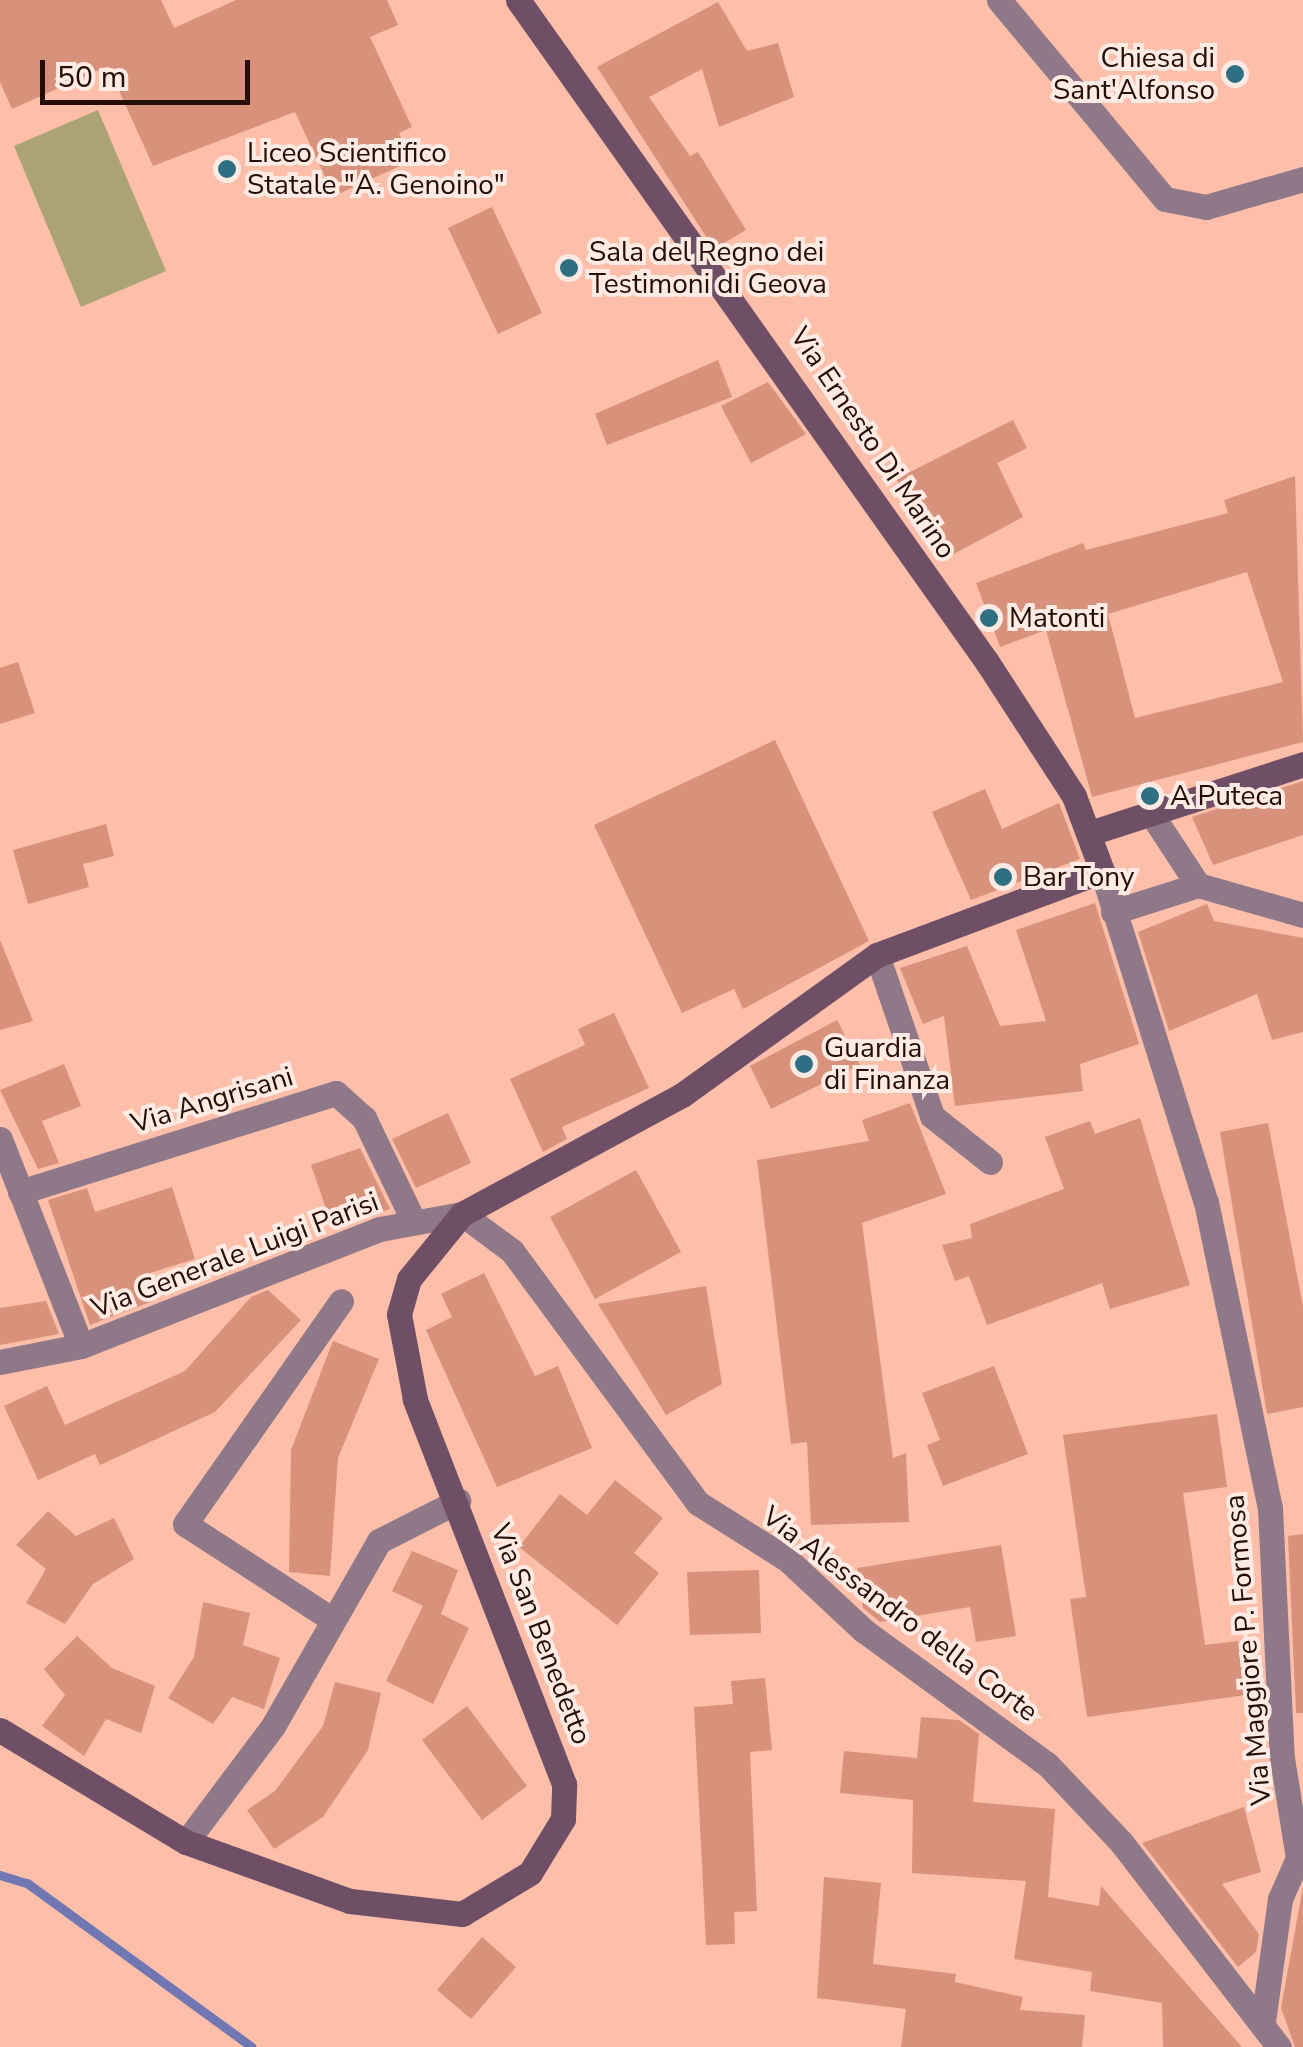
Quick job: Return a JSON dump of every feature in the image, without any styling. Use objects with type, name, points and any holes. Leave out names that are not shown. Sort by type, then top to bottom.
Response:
[{"type":"street","name":"Via Ernesto Di Marino","points":[[518,0],[786,368],[1093,832]]},
{"type":"street","points":[[999,0],[1165,199],[1206,207],[1303,179]]},
{"type":"street","points":[[1102,871],[1093,832],[1303,764]]},
{"type":"street","points":[[1150,812],[1198,884]]},
{"type":"street","name":"Via Maggiore P. Formosa","points":[[1102,871],[1206,1202],[1270,1508],[1282,1758],[1300,1858],[1280,1899],[1263,2022]]},
{"type":"street","name":"Via Generale Luigi Parisi","points":[[0,1362],[80,1346],[413,1220],[462,1214],[682,1095],[876,955],[1102,871]]},
{"type":"street","points":[[1113,912],[1198,884],[1303,915]]},
{"type":"street","points":[[876,955],[932,1116],[990,1162]]},
{"type":"street","name":"Via Angrisani","points":[[20,1192],[336,1092],[364,1118],[413,1220]]},
{"type":"street","points":[[0,1140],[80,1346]]},
{"type":"street","name":"Via San Benedetto","points":[[0,1730],[186,1842],[350,1901],[421,1914],[462,1914],[495,1898],[550,1850],[564,1784],[458,1501],[415,1399],[400,1314],[410,1279],[462,1214]]},
{"type":"street","name":"Via Alessandro della Corte","points":[[462,1214],[512,1251],[698,1503],[788,1560],[863,1630],[1046,1764],[1263,2022],[1279,2047]]},
{"type":"street","points":[[333,1620],[185,1524],[340,1302]]},
{"type":"street","points":[[186,1842],[231,1790],[379,1541],[458,1501]]},
{"type":"shaded area","points":[[98,110],[166,271],[81,307],[14,146]]},
{"type":"building","points":[[0,0],[161,0],[174,28],[236,0],[387,0],[398,25],[370,37],[412,127],[399,133],[411,161],[334,196],[295,112],[153,166],[108,66],[12,109],[0,82]]},
{"type":"building","points":[[718,2],[747,51],[778,43],[794,97],[719,127],[702,69],[649,97],[690,156],[698,152],[746,230],[714,249],[597,67]]},
{"type":"building","points":[[492,207],[542,313],[498,334],[448,228]]},
{"type":"building","points":[[718,360],[732,397],[607,445],[595,414]]},
{"type":"building","points":[[768,382],[806,434],[751,463],[721,406]]},
{"type":"building","points":[[1013,420],[1027,448],[997,463],[1023,517],[948,557],[896,479]]},
{"type":"building","points":[[1295,476],[1303,742],[1092,797],[1046,630],[1000,647],[976,583],[1083,543],[1086,550],[1228,513],[1224,500]],"holes":[[[1247,572],[1283,682],[1135,718],[1108,614]]]},
{"type":"building","points":[[18,662],[35,713],[0,724],[0,668]]},
{"type":"building","points":[[775,740],[869,941],[743,1009],[734,989],[682,1013],[594,825]]},
{"type":"building","points":[[1303,781],[1303,835],[1213,865],[1192,817]]},
{"type":"building","points":[[985,789],[1002,829],[1059,803],[1080,859],[971,900],[932,812]]},
{"type":"building","points":[[106,824],[114,856],[83,864],[89,887],[28,904],[13,850]]},
{"type":"building","points":[[1095,903],[1139,1044],[1080,1064],[1083,1091],[955,1106],[944,1016],[923,1024],[900,968],[967,946],[1000,1026],[1046,1021],[1016,930]]},
{"type":"building","points":[[1207,904],[1214,921],[1303,938],[1303,1032],[1272,1040],[1257,994],[1169,1031],[1138,932]]},
{"type":"building","points":[[0,940],[33,1021],[0,1030]]},
{"type":"building","points":[[614,1013],[649,1088],[562,1127],[567,1139],[543,1152],[510,1079],[585,1045],[578,1029]]},
{"type":"building","name":"Guardia di Finanza","points":[[837,1020],[860,1065],[771,1109],[750,1066]]},
{"type":"building","points":[[64,1064],[81,1106],[42,1121],[59,1163],[38,1169],[0,1090]]},
{"type":"building","points":[[910,1103],[946,1194],[862,1223],[893,1458],[906,1453],[909,1522],[811,1525],[807,1442],[791,1444],[757,1160],[869,1141],[862,1120]]},
{"type":"building","points":[[448,1113],[471,1163],[416,1188],[392,1139]]},
{"type":"building","points":[[1140,1118],[1190,1285],[1110,1309],[1102,1283],[987,1325],[969,1276],[955,1281],[942,1245],[972,1238],[970,1224],[1064,1189],[1045,1137],[1090,1121],[1095,1134]]},
{"type":"building","points":[[1268,1123],[1303,1306],[1303,1407],[1267,1414],[1220,1132]]},
{"type":"building","points":[[360,1148],[390,1209],[333,1229],[311,1165]]},
{"type":"building","points":[[636,1170],[681,1252],[595,1299],[550,1217]]},
{"type":"building","points":[[172,1187],[195,1259],[140,1276],[150,1302],[90,1325],[48,1200],[87,1188],[95,1212]]},
{"type":"building","points":[[484,1273],[535,1376],[558,1366],[592,1448],[497,1487],[426,1330],[452,1317],[441,1294]]},
{"type":"building","points":[[706,1286],[722,1384],[666,1415],[598,1304]]},
{"type":"building","points":[[268,1290],[301,1320],[215,1412],[100,1465],[95,1454],[38,1480],[4,1406],[47,1386],[65,1425],[185,1371],[251,1297]]},
{"type":"building","points":[[46,1301],[59,1334],[0,1345],[0,1308]]},
{"type":"building","points":[[333,1341],[379,1359],[338,1458],[330,1576],[289,1572],[291,1450]]},
{"type":"building","points":[[994,1366],[1028,1454],[943,1486],[927,1445],[940,1440],[922,1393]]},
{"type":"building","points":[[1217,1414],[1227,1487],[1183,1493],[1205,1645],[1238,1641],[1246,1695],[1087,1717],[1070,1599],[1086,1597],[1063,1435]]},
{"type":"building","points":[[615,1480],[663,1518],[634,1553],[659,1573],[617,1625],[519,1547],[560,1494],[587,1515]]},
{"type":"building","points":[[48,1511],[76,1536],[114,1518],[134,1559],[93,1584],[65,1624],[26,1603],[46,1569],[16,1545]]},
{"type":"building","points":[[1303,1534],[1303,1713],[1296,1713],[1288,1536]]},
{"type":"building","points":[[1001,1545],[1016,1636],[976,1642],[970,1607],[880,1622],[863,1608],[857,1568]]},
{"type":"building","points":[[412,1551],[458,1570],[441,1614],[469,1628],[433,1704],[386,1681],[423,1606],[392,1591]]},
{"type":"building","points":[[759,1570],[761,1633],[690,1635],[687,1572]]},
{"type":"building","points":[[203,1602],[250,1613],[243,1645],[280,1658],[264,1709],[232,1697],[213,1724],[168,1698],[194,1657]]},
{"type":"building","points":[[77,1636],[112,1668],[155,1686],[141,1733],[106,1719],[84,1756],[42,1726],[65,1695],[44,1669]]},
{"type":"building","points":[[765,1678],[772,1750],[750,1752],[757,1911],[734,1912],[735,1944],[706,1945],[694,1707],[733,1704],[731,1681]]},
{"type":"building","points":[[335,1682],[381,1693],[368,1750],[323,1817],[274,1849],[247,1810],[275,1791],[323,1726]]},
{"type":"building","points":[[467,1706],[527,1786],[482,1820],[422,1740]]},
{"type":"building","points":[[921,1717],[959,1720],[979,1734],[973,1802],[1055,1809],[1048,1897],[1099,1906],[1101,1886],[1242,2047],[1163,2047],[1162,2003],[1090,1991],[1092,1972],[1014,1959],[1026,1881],[912,1873],[913,1800],[840,1793],[844,1751],[917,1758]]},
{"type":"building","points":[[1244,1807],[1261,1872],[1222,1884],[1259,1934],[1256,1952],[1238,1967],[1142,1843]]},
{"type":"building","points":[[824,1877],[881,1883],[873,1964],[956,1974],[955,1982],[1023,1997],[1020,2010],[1085,2015],[1082,2047],[901,2047],[906,2009],[817,1998]]},
{"type":"building","points":[[1303,1887],[1303,2047],[1295,2047],[1281,2008]]},
{"type":"building","points":[[482,1937],[516,1967],[471,2019],[437,1990]]},
{"type":"waterway","points":[[0,1875],[27,1883],[252,2047]]},
{"type":"place","name":"Chiesa di Sant'Alfonso","points":[[1235,74]]},
{"type":"place","name":"Liceo Scientifico Statale \"A. Genoino\"","points":[[227,169]]},
{"type":"place","name":"Sala del Regno dei Testimoni di Geova","points":[[569,268]]},
{"type":"place","name":"Matonti","points":[[989,618]]},
{"type":"place","name":"A Puteca","points":[[1150,796]]},
{"type":"place","name":"Bar Tony","points":[[1003,877]]},
{"type":"place","name":"Guardia di Finanza","points":[[804,1064]]}]
